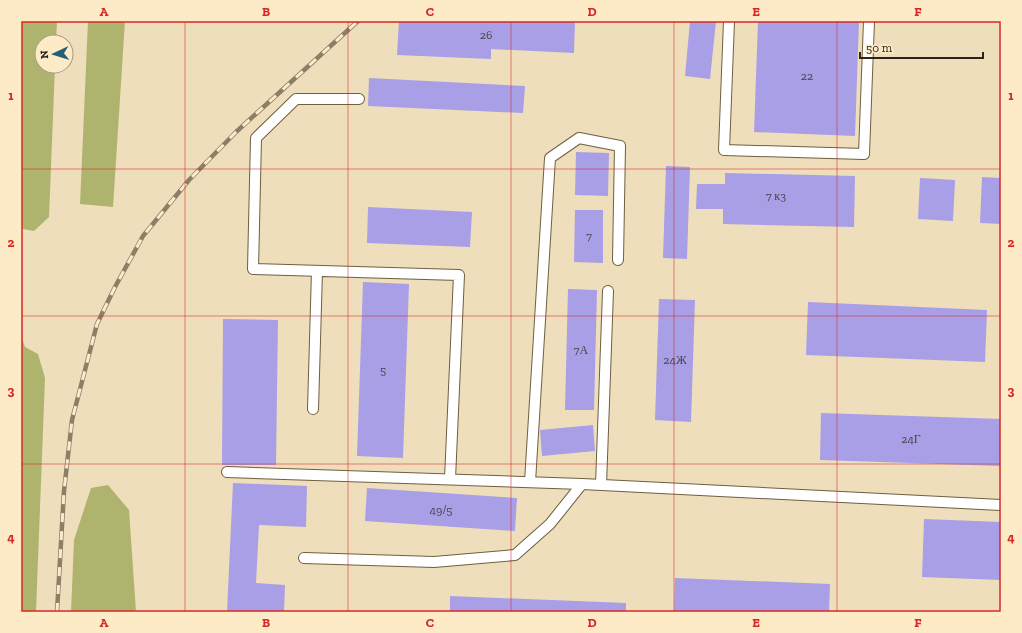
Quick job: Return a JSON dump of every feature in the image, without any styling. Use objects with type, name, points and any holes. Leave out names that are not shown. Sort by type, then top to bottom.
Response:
[{"type":"lane","points":[[729,21],[724,150],[864,154],[870,21]]},
{"type":"lane","points":[[359,99],[296,99],[256,138],[253,270],[459,275],[450,479]]},
{"type":"lane","points":[[530,482],[550,158],[579,138],[620,146],[618,260]]},
{"type":"lane","points":[[313,409],[317,271]]},
{"type":"lane","points":[[601,485],[608,291]]},
{"type":"lane","points":[[227,472],[582,484],[1001,505]]},
{"type":"lane","points":[[304,558],[434,562],[515,555],[550,524],[582,484]]},
{"type":"green space","points":[[21,21],[57,21],[56,34],[34,34],[34,74],[55,74],[49,217],[34,231],[23,229],[21,227]]},
{"type":"green space","points":[[88,21],[125,21],[113,207],[80,204]]},
{"type":"green space","points":[[21,336],[25,347],[38,354],[45,378],[36,612],[21,612]]},
{"type":"green space","points":[[108,485],[129,510],[136,612],[71,612],[74,540],[91,488]]},
{"type":"building","points":[[399,21],[575,21],[574,53],[491,49],[491,59],[397,55]]},
{"type":"building","points":[[690,21],[716,21],[710,79],[685,76]]},
{"type":"building","points":[[758,21],[859,21],[855,136],[754,132]]},
{"type":"building","points":[[369,78],[525,86],[523,113],[368,106]]},
{"type":"building","points":[[576,152],[609,153],[608,196],[575,195]]},
{"type":"building","points":[[666,166],[690,167],[687,259],[663,258]]},
{"type":"building","points":[[725,173],[855,176],[854,227],[723,224],[723,209],[696,209],[697,184],[725,184]]},
{"type":"building","points":[[982,177],[1001,178],[1001,224],[980,223]]},
{"type":"building","points":[[920,178],[955,180],[953,221],[918,219]]},
{"type":"building","points":[[368,207],[472,212],[470,247],[367,243]]},
{"type":"building","points":[[575,210],[603,210],[603,263],[574,262]]},
{"type":"building","points":[[363,282],[409,284],[403,458],[357,456]]},
{"type":"building","points":[[568,289],[597,290],[594,410],[565,410]]},
{"type":"building","points":[[659,299],[695,300],[691,422],[655,420]]},
{"type":"building","points":[[808,302],[987,310],[985,362],[806,355]]},
{"type":"building","points":[[223,319],[278,320],[276,465],[222,465]]},
{"type":"building","points":[[821,413],[1001,419],[1001,466],[820,460]]},
{"type":"building","points":[[593,425],[595,451],[542,456],[540,430]]},
{"type":"building","points":[[233,483],[307,486],[306,527],[259,525],[256,583],[285,585],[284,612],[227,612]]},
{"type":"building","points":[[367,488],[517,498],[515,531],[365,521]]},
{"type":"building","points":[[924,519],[1001,522],[1001,580],[922,577]]},
{"type":"building","points":[[675,578],[830,584],[829,612],[674,612]]},
{"type":"building","points":[[450,596],[626,603],[626,612],[450,612]]},
{"type":"railway","points":[[57,612],[64,491],[72,420],[97,324],[115,287],[143,236],[189,180],[236,132],[358,21]]}]
